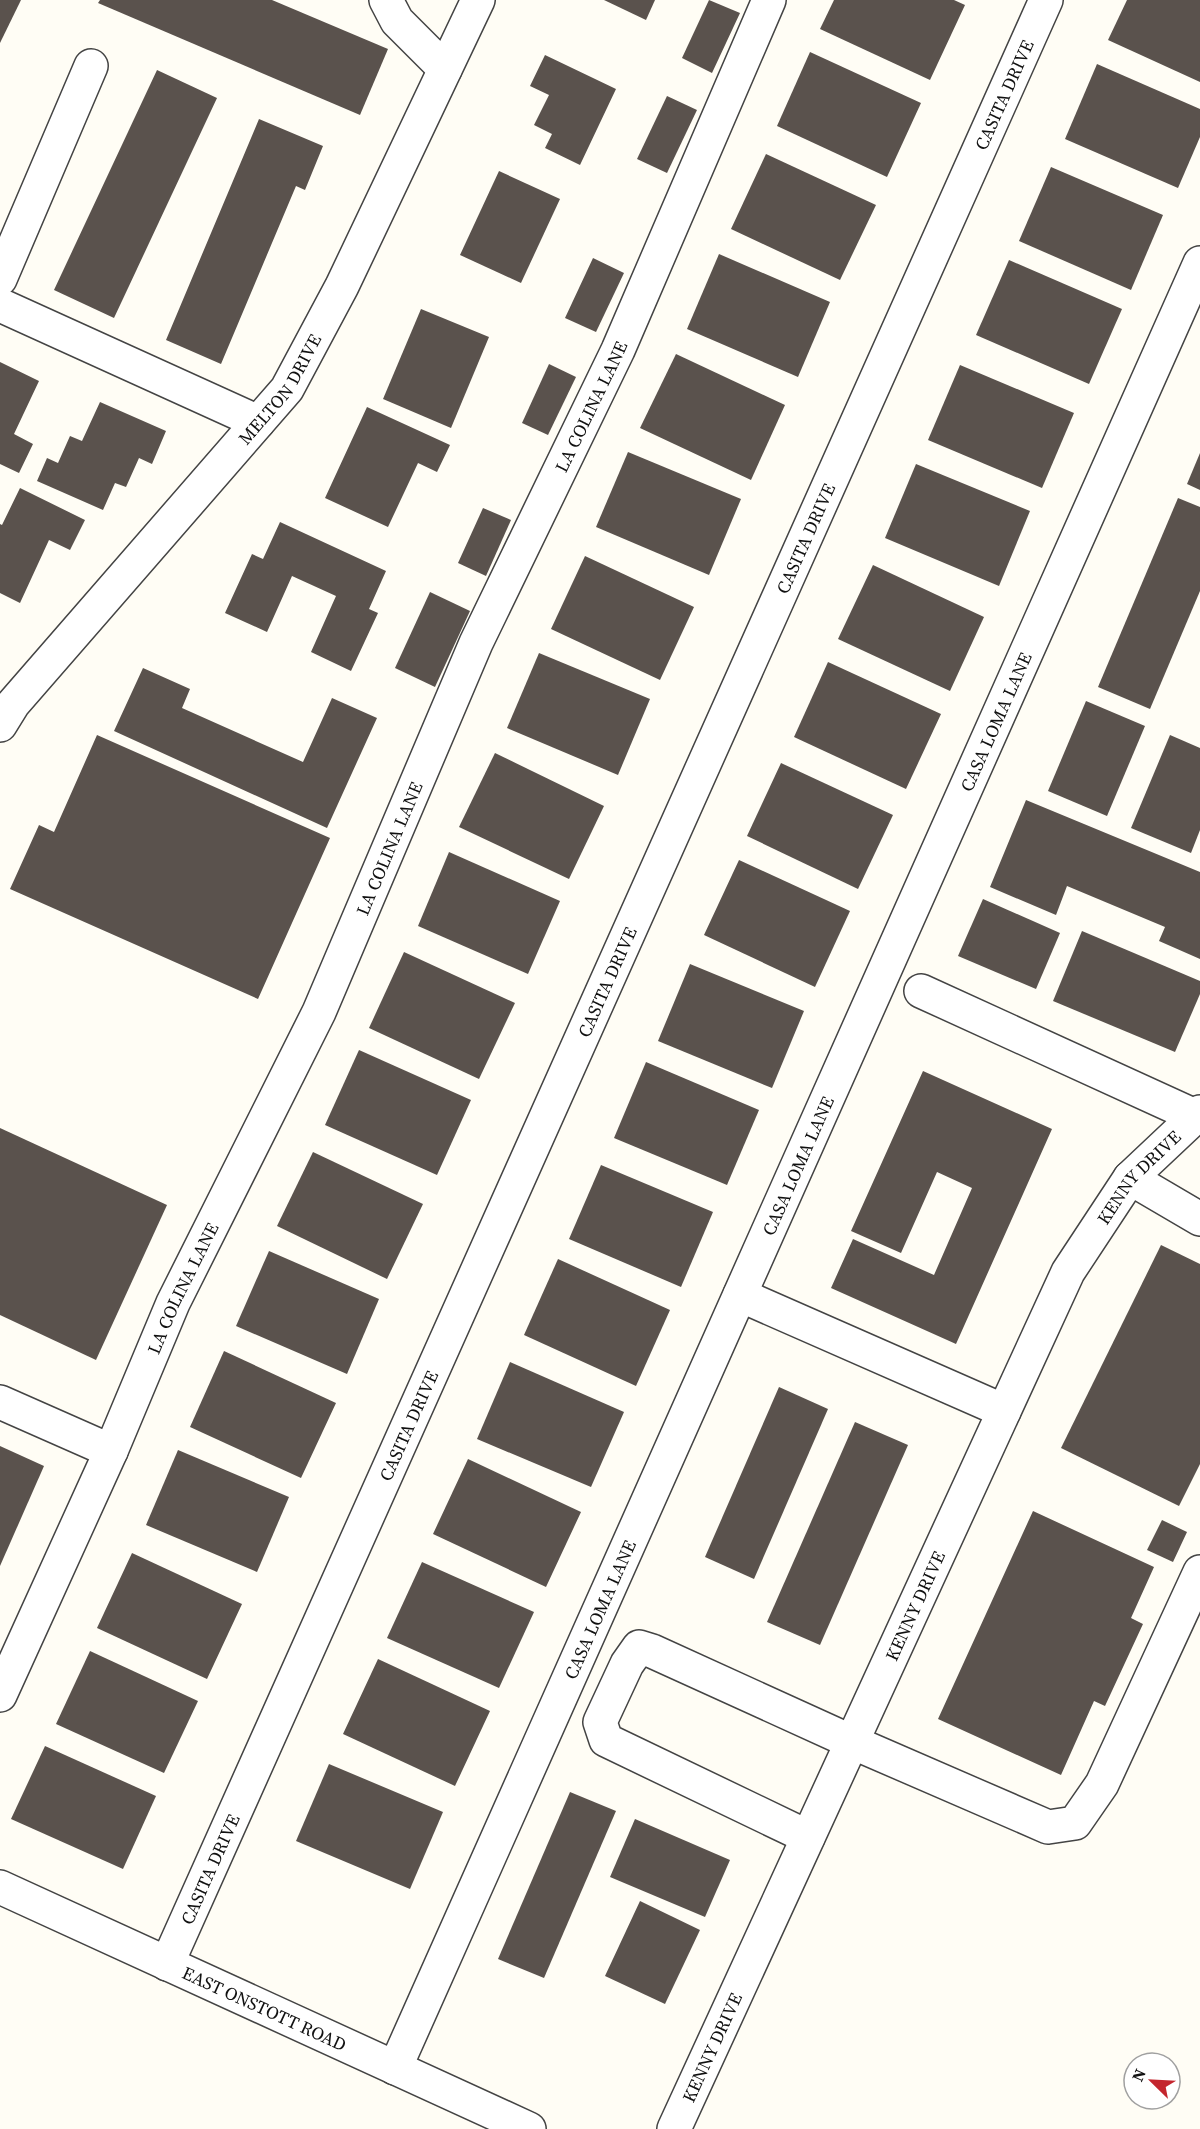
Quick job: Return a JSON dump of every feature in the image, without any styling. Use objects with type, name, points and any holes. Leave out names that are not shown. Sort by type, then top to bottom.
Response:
[{"type":"street","points":[[386,0],[398,21],[445,69]]},
{"type":"street","name":"MELTON DRIVE","points":[[0,725],[13,705],[287,389],[342,286],[478,0]]},
{"type":"street","name":"LA COLINA LANE","points":[[0,1695],[111,1451],[173,1304],[319,1012],[476,643],[618,350],[769,0]]},
{"type":"street","name":"CASITA DRIVE","points":[[167,1964],[1046,0]]},
{"type":"street","points":[[0,279],[91,66]]},
{"type":"street","name":"CASA LOMA LANE","points":[[395,2068],[1200,263]]},
{"type":"street","points":[[0,305],[258,422]]},
{"type":"street","points":[[921,991],[1198,1114]]},
{"type":"street","name":"KENNY DRIVE","points":[[674,2129],[1068,1272],[1130,1178],[1198,1114]]},
{"type":"street","points":[[1130,1178],[1200,1219]]},
{"type":"street","points":[[740,1295],[1004,1411]]},
{"type":"street","points":[[0,1402],[111,1451]]},
{"type":"street","points":[[808,1837],[606,1740],[600,1722],[627,1664],[639,1647],[1048,1827],[1075,1823],[1102,1784],[1200,1572]]},
{"type":"street","name":"EAST ONSTOTT ROAD","points":[[0,1887],[529,2129]]},
{"type":"building","points":[[0,0],[21,0],[0,43]]},
{"type":"building","points":[[100,0],[272,0],[388,49],[360,115],[98,3]]},
{"type":"building","points":[[604,0],[655,0],[646,20]]},
{"type":"building","points":[[709,0],[740,13],[712,73],[682,58]]},
{"type":"building","points":[[834,0],[954,0],[965,5],[930,80],[820,29]]},
{"type":"building","points":[[1127,0],[1200,0],[1200,82],[1108,40]]},
{"type":"building","points":[[810,52],[921,103],[887,177],[777,126]]},
{"type":"building","points":[[545,55],[616,89],[580,165],[545,148],[552,134],[534,125],[549,95],[530,86]]},
{"type":"building","points":[[1097,64],[1200,109],[1200,137],[1178,188],[1065,139]]},
{"type":"building","points":[[157,70],[217,98],[114,318],[54,290]]},
{"type":"building","points":[[667,96],[697,110],[667,173],[637,159]]},
{"type":"building","points":[[259,119],[323,146],[305,190],[296,186],[221,364],[166,340]]},
{"type":"building","points":[[766,154],[876,205],[840,280],[731,229]]},
{"type":"building","points":[[1051,167],[1163,215],[1131,290],[1019,241]]},
{"type":"building","points":[[499,171],[560,199],[521,283],[460,255]]},
{"type":"building","points":[[719,254],[830,302],[798,377],[687,329]]},
{"type":"building","points":[[593,258],[624,273],[596,332],[565,318]]},
{"type":"building","points":[[1009,260],[1122,309],[1089,384],[976,335]]},
{"type":"building","points":[[421,309],[489,337],[451,428],[383,399]]},
{"type":"building","points":[[676,354],[785,405],[751,480],[640,428]]},
{"type":"building","points":[[0,362],[39,381],[14,434],[33,444],[19,473],[0,464]]},
{"type":"building","points":[[549,364],[576,377],[548,435],[522,423]]},
{"type":"building","points":[[960,365],[1074,413],[1042,488],[928,440]]},
{"type":"building","points":[[100,402],[166,431],[152,464],[139,458],[126,487],[115,483],[103,510],[37,481],[47,458],[58,463],[70,436],[82,441]]},
{"type":"building","points":[[367,407],[450,445],[437,472],[418,463],[388,527],[325,498]]},
{"type":"building","points":[[628,452],[741,499],[709,575],[596,527]]},
{"type":"building","points":[[1200,453],[1200,490],[1187,484]]},
{"type":"building","points":[[916,464],[1030,511],[999,586],[885,538]]},
{"type":"building","points":[[20,488],[85,520],[70,550],[49,540],[20,603],[0,593],[0,524],[2,525]]},
{"type":"building","points":[[1178,498],[1200,507],[1200,591],[1150,709],[1098,687]]},
{"type":"building","points":[[483,508],[511,520],[486,576],[458,563]]},
{"type":"building","points":[[280,522],[386,571],[369,609],[378,613],[351,671],[311,652],[336,596],[292,576],[267,632],[225,613],[252,554],[263,559]]},
{"type":"building","points":[[585,556],[694,607],[660,680],[551,629]]},
{"type":"building","points":[[873,565],[984,617],[950,691],[838,639]]},
{"type":"building","points":[[430,592],[470,611],[435,687],[395,668]]},
{"type":"building","points":[[539,653],[650,699],[618,775],[507,728]]},
{"type":"building","points":[[828,662],[941,714],[906,789],[794,737]]},
{"type":"building","points":[[143,668],[190,689],[182,708],[303,762],[332,698],[377,718],[327,828],[114,731]]},
{"type":"building","points":[[1086,701],[1145,726],[1107,816],[1048,791]]},
{"type":"building","points":[[97,735],[330,838],[258,999],[10,889],[39,825],[54,832]]},
{"type":"building","points":[[1170,735],[1200,748],[1200,830],[1191,853],[1131,828]]},
{"type":"building","points":[[495,753],[604,806],[569,879],[459,827]]},
{"type":"building","points":[[781,763],[893,815],[858,889],[747,836]]},
{"type":"building","points":[[1026,800],[1200,872],[1200,959],[1159,941],[1165,927],[1067,886],[1056,915],[990,887]]},
{"type":"building","points":[[449,852],[560,901],[528,974],[418,926]]},
{"type":"building","points":[[739,860],[850,911],[815,987],[704,935]]},
{"type":"building","points":[[983,899],[1060,933],[1036,989],[958,956]]},
{"type":"building","points":[[1082,931],[1200,981],[1200,994],[1175,1052],[1053,1001]]},
{"type":"building","points":[[404,952],[515,1003],[479,1079],[369,1028]]},
{"type":"building","points":[[690,964],[804,1011],[772,1088],[658,1041]]},
{"type":"building","points":[[359,1050],[471,1100],[437,1175],[325,1125]]},
{"type":"building","points":[[646,1062],[759,1110],[727,1185],[614,1138]]},
{"type":"building","points":[[923,1071],[1052,1129],[956,1344],[831,1288],[853,1239],[934,1275],[972,1188],[937,1172],[901,1253],[851,1231]]},
{"type":"building","points":[[0,1128],[167,1205],[96,1360],[0,1315]]},
{"type":"building","points":[[313,1152],[423,1204],[387,1279],[277,1226]]},
{"type":"building","points":[[601,1165],[713,1212],[681,1287],[569,1239]]},
{"type":"building","points":[[1161,1245],[1200,1264],[1200,1464],[1179,1506],[1061,1448]]},
{"type":"building","points":[[269,1251],[379,1299],[347,1374],[236,1326]]},
{"type":"building","points":[[558,1259],[670,1310],[636,1386],[524,1335]]},
{"type":"building","points":[[224,1351],[336,1403],[301,1478],[190,1427]]},
{"type":"building","points":[[510,1362],[624,1412],[591,1487],[477,1439]]},
{"type":"building","points":[[779,1387],[828,1409],[754,1579],[705,1557]]},
{"type":"building","points":[[855,1422],[908,1445],[820,1645],[767,1622]]},
{"type":"building","points":[[0,1446],[44,1466],[0,1566]]},
{"type":"building","points":[[178,1450],[289,1497],[257,1572],[146,1525]]},
{"type":"building","points":[[468,1459],[581,1512],[546,1587],[433,1534]]},
{"type":"building","points":[[1033,1511],[1154,1567],[1131,1618],[1143,1624],[1105,1706],[1094,1701],[1061,1775],[938,1719]]},
{"type":"building","points":[[1162,1520],[1187,1532],[1173,1562],[1147,1550]]},
{"type":"building","points":[[132,1553],[242,1604],[207,1679],[97,1628]]},
{"type":"building","points":[[422,1562],[534,1612],[499,1688],[387,1638]]},
{"type":"building","points":[[90,1651],[198,1701],[164,1773],[56,1724]]},
{"type":"building","points":[[378,1659],[490,1711],[455,1786],[343,1734]]},
{"type":"building","points":[[45,1746],[156,1796],[123,1869],[11,1819]]},
{"type":"building","points":[[329,1764],[443,1812],[410,1889],[296,1841]]},
{"type":"building","points":[[570,1792],[616,1811],[544,1978],[498,1959]]},
{"type":"building","points":[[635,1819],[730,1860],[705,1917],[610,1877]]},
{"type":"building","points":[[640,1901],[700,1930],[665,2004],[605,1976]]}]
